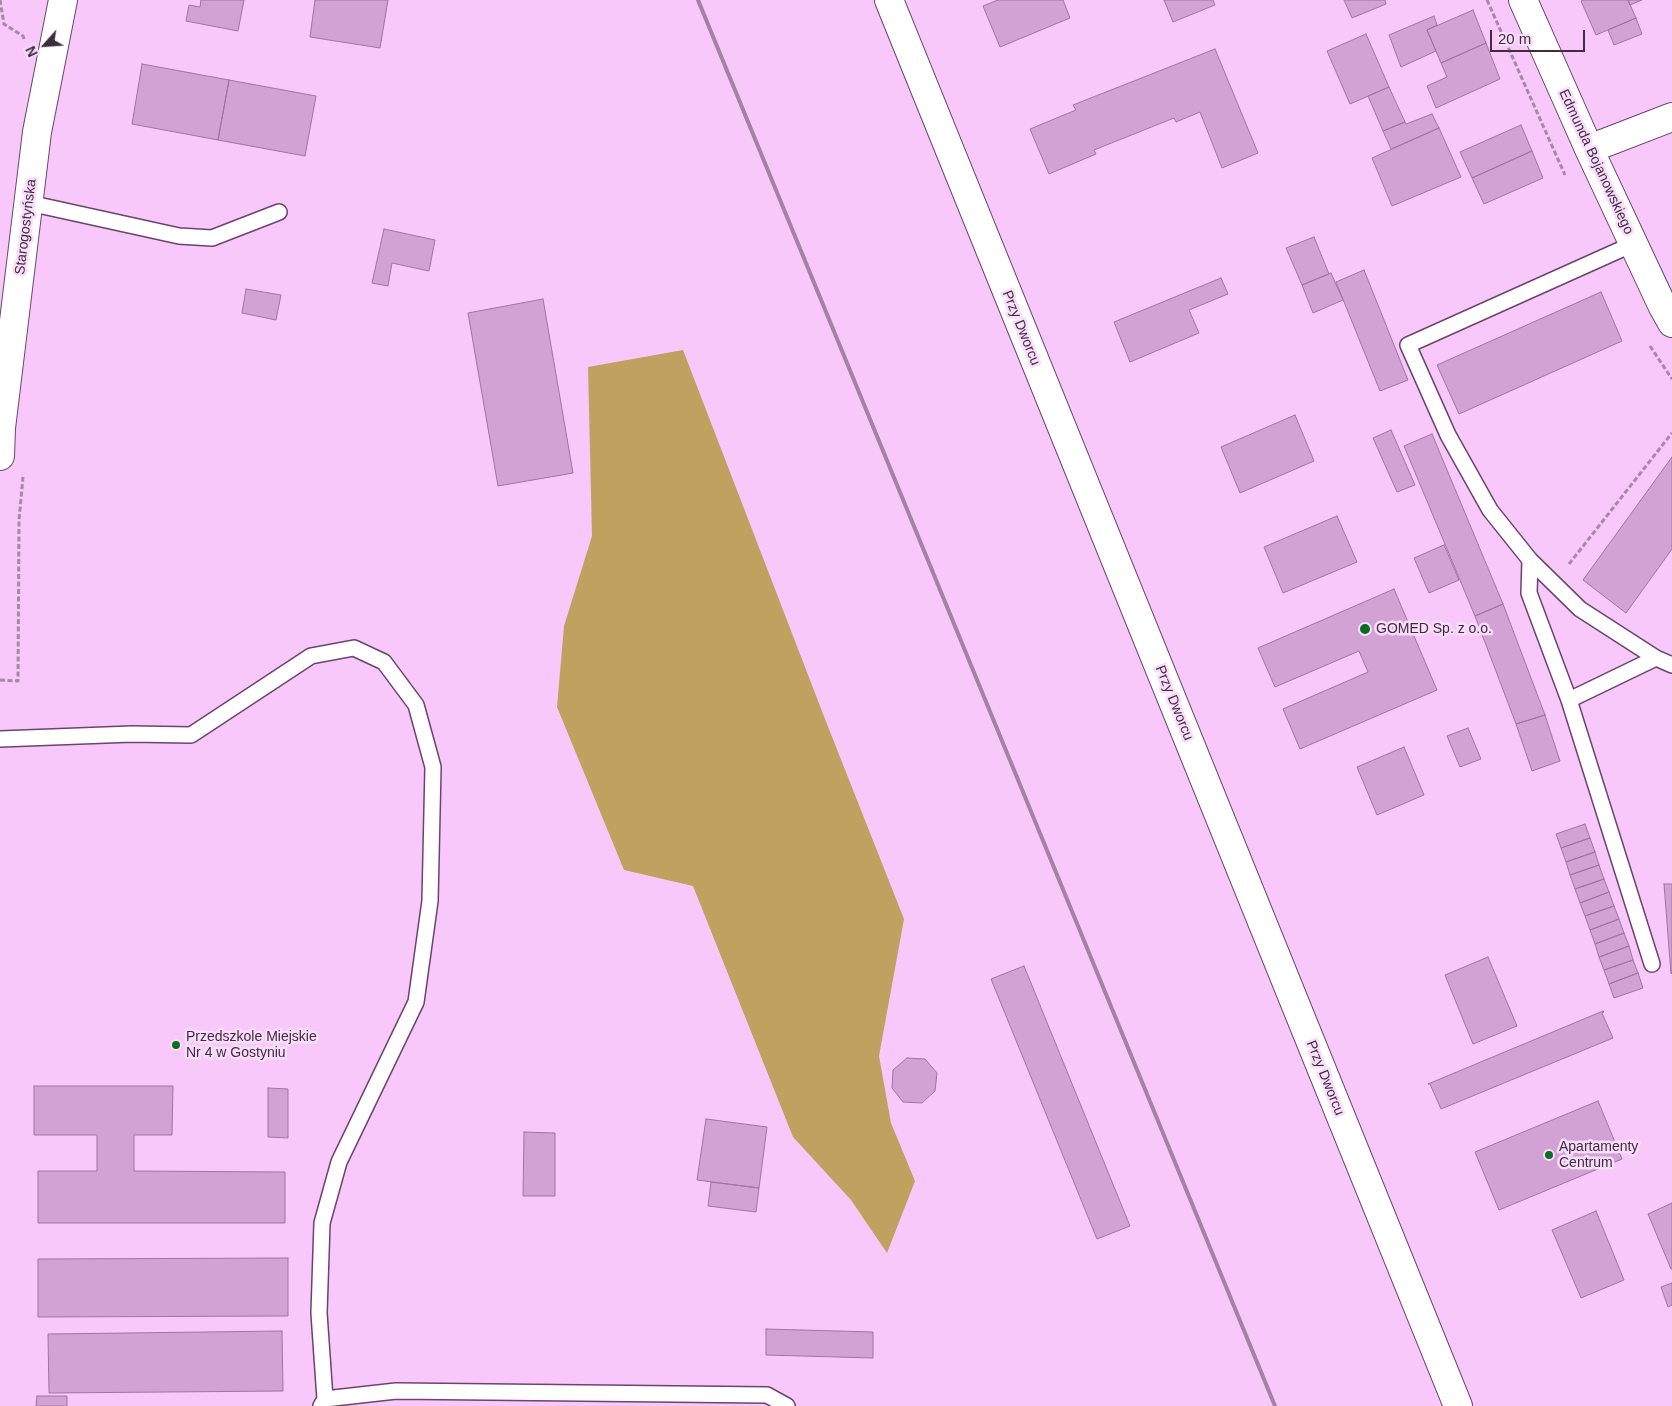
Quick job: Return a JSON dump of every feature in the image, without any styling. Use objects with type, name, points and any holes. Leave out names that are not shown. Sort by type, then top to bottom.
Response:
[{"type":"street","points":[[57,0],[62,0]]},
{"type":"street","name":"Starogostyńska","points":[[0,456],[1,428],[37,132],[62,0]]},
{"type":"street","name":"Przy Dworcu","points":[[889,0],[1458,1406]]},
{"type":"street","name":"Edmunda Bojanowskiego","points":[[1523,0],[1589,149],[1663,307],[1672,322]]},
{"type":"street","points":[[1589,149],[1672,117]]},
{"type":"lane","points":[[29,203],[179,236],[212,238],[279,212]]},
{"type":"lane","points":[[1633,244],[1408,345],[1448,435],[1490,510],[1530,560],[1580,609],[1656,658],[1672,665]]},
{"type":"lane","points":[[1530,560],[1529,593],[1569,700],[1652,964]]},
{"type":"lane","points":[[0,739],[132,734],[191,735],[311,656],[354,648],[384,662],[416,705],[433,767],[430,901],[416,1002],[340,1162],[322,1223],[319,1313],[323,1403],[396,1391],[767,1395],[788,1406]]},
{"type":"lane","points":[[1569,700],[1656,658]]},
{"type":"path","points":[[0,0],[4,24],[23,36],[26,44]]},
{"type":"path","points":[[1554,583],[1672,433]]},
{"type":"shaded area","points":[[683,350],[904,919],[879,1056],[891,1123],[915,1181],[887,1253],[851,1200],[793,1137],[693,886],[624,870],[557,707],[564,626],[592,536],[588,367]]},
{"type":"building","points":[[201,0],[244,0],[238,31],[186,21],[189,5],[200,7]]},
{"type":"building","points":[[315,0],[388,0],[380,48],[310,37]]},
{"type":"building","points":[[998,0],[1063,0],[1070,18],[1000,47],[983,6]]},
{"type":"building","points":[[1164,0],[1213,0],[1215,5],[1173,22]]},
{"type":"building","points":[[1344,0],[1385,0],[1386,4],[1352,18]]},
{"type":"building","points":[[1628,0],[1636,18],[1596,35],[1581,1]]},
{"type":"building","points":[[1628,0],[1642,0],[1630,5]]},
{"type":"building","points":[[1473,10],[1486,43],[1441,63],[1427,30]]},
{"type":"building","points":[[1434,16],[1437,25],[1427,30],[1436,51],[1401,67],[1389,35]]},
{"type":"building","points":[[1636,18],[1642,34],[1614,45],[1608,30]]},
{"type":"building","points":[[1366,34],[1389,87],[1350,104],[1327,51]]},
{"type":"building","points":[[1486,43],[1500,79],[1436,108],[1427,86],[1447,77],[1441,63]]},
{"type":"building","points":[[1215,49],[1258,153],[1222,168],[1200,112],[1176,122],[1174,118],[1094,150],[1096,154],[1049,174],[1030,129],[1076,110],[1073,105]]},
{"type":"building","points":[[142,64],[229,80],[218,140],[132,124]]},
{"type":"building","points":[[229,80],[316,96],[305,156],[218,140]]},
{"type":"building","points":[[1389,87],[1405,122],[1383,131],[1368,96]]},
{"type":"building","points":[[1432,114],[1439,128],[1391,149],[1383,131]]},
{"type":"building","points":[[1521,125],[1532,151],[1472,178],[1460,152]]},
{"type":"building","points":[[1439,128],[1461,177],[1392,206],[1372,158]]},
{"type":"building","points":[[1532,151],[1543,178],[1484,204],[1472,178]]},
{"type":"building","points":[[384,229],[435,240],[429,271],[392,263],[388,286],[372,283]]},
{"type":"building","points":[[1314,237],[1329,274],[1302,285],[1286,248]]},
{"type":"building","points":[[1364,270],[1408,380],[1380,391],[1336,282]]},
{"type":"building","points":[[1331,273],[1343,300],[1313,313],[1302,285]]},
{"type":"building","points":[[1221,278],[1228,294],[1189,310],[1199,333],[1130,362],[1114,322]]},
{"type":"building","points":[[246,289],[281,295],[276,320],[242,313]]},
{"type":"building","points":[[1601,292],[1622,341],[1459,414],[1437,365]]},
{"type":"building","points":[[543,299],[573,473],[498,486],[468,313]]},
{"type":"building","points":[[1295,415],[1314,461],[1240,493],[1221,447]]},
{"type":"building","points":[[1391,430],[1415,485],[1397,492],[1373,438]]},
{"type":"building","points":[[1432,434],[1503,604],[1475,616],[1404,446]]},
{"type":"building","points":[[1672,457],[1672,549],[1626,613],[1583,580]]},
{"type":"building","points":[[1337,516],[1357,562],[1283,593],[1264,547]]},
{"type":"building","points":[[1444,545],[1459,580],[1429,593],[1414,558]]},
{"type":"building","points":[[1394,589],[1437,690],[1300,749],[1283,709],[1368,672],[1359,651],[1275,687],[1258,648]]},
{"type":"building","points":[[1503,604],[1545,715],[1516,724],[1475,616]]},
{"type":"building","points":[[1545,715],[1560,761],[1532,771],[1516,724]]},
{"type":"building","points":[[1468,728],[1481,759],[1460,767],[1447,736]]},
{"type":"building","points":[[1404,747],[1424,795],[1377,815],[1357,767]]},
{"type":"building","points":[[1585,824],[1590,838],[1561,848],[1556,834]]},
{"type":"building","points":[[1590,838],[1595,852],[1566,862],[1561,848]]},
{"type":"building","points":[[1595,852],[1599,865],[1570,875],[1566,862]]},
{"type":"building","points":[[1599,865],[1604,879],[1575,889],[1570,875]]},
{"type":"building","points":[[1604,879],[1609,892],[1580,903],[1575,889]]},
{"type":"building","points":[[1664,884],[1672,884],[1671,974]]},
{"type":"building","points":[[1609,892],[1614,906],[1585,916],[1580,903]]},
{"type":"building","points":[[1614,906],[1619,919],[1590,930],[1585,916]]},
{"type":"building","points":[[1619,919],[1624,933],[1595,944],[1590,930]]},
{"type":"building","points":[[1624,933],[1629,946],[1599,957],[1595,944]]},
{"type":"building","points":[[1629,946],[1633,960],[1604,970],[1599,957]]},
{"type":"building","points":[[1488,957],[1517,1026],[1473,1044],[1445,975]]},
{"type":"building","points":[[1633,960],[1638,973],[1609,984],[1604,970]]},
{"type":"building","points":[[1024,966],[1130,1226],[1097,1239],[991,979]]},
{"type":"building","points":[[1638,973],[1643,988],[1614,998],[1609,984]]},
{"type":"building","points":[[1603,1011],[1602,1013],[1613,1038],[1441,1109],[1430,1084],[1428,1084]]},
{"type":"building","points":[[907,1058],[925,1059],[937,1073],[935,1091],[922,1103],[903,1102],[892,1088],[893,1070]]},
{"type":"building","points":[[34,1086],[173,1086],[172,1135],[134,1135],[134,1171],[285,1172],[285,1223],[38,1223],[38,1171],[97,1171],[97,1135],[34,1135]]},
{"type":"building","points":[[268,1088],[288,1089],[288,1138],[268,1137]]},
{"type":"building","name":"Apartamenty Centrum","points":[[1598,1101],[1622,1159],[1499,1210],[1475,1152]]},
{"type":"building","points":[[706,1119],[767,1127],[759,1188],[697,1180]]},
{"type":"building","points":[[524,1132],[555,1133],[555,1196],[523,1196]]},
{"type":"building","points":[[711,1182],[759,1188],[756,1212],[708,1206]]},
{"type":"building","points":[[1672,1203],[1672,1269],[1671,1269],[1648,1214]]},
{"type":"building","points":[[1596,1211],[1624,1280],[1581,1298],[1552,1230]]},
{"type":"building","points":[[288,1258],[288,1316],[38,1317],[38,1259]]},
{"type":"building","points":[[1672,1283],[1672,1305],[1668,1307],[1661,1287]]},
{"type":"building","points":[[766,1329],[873,1332],[873,1358],[766,1355]]},
{"type":"building","points":[[282,1331],[283,1391],[49,1393],[48,1334]]},
{"type":"building","points":[[37,1396],[67,1396],[67,1406],[36,1406]]},
{"type":"railway","points":[[698,0],[1275,1406]]},
{"type":"place","name":"GOMED Sp. z o.o.","points":[[1365,629]]},
{"type":"place","name":"Przedszkole Miejskie Nr 4 w Gostyniu","points":[[176,1045]]},
{"type":"place","name":"Apartamenty Centrum","points":[[1549,1155]]}]
